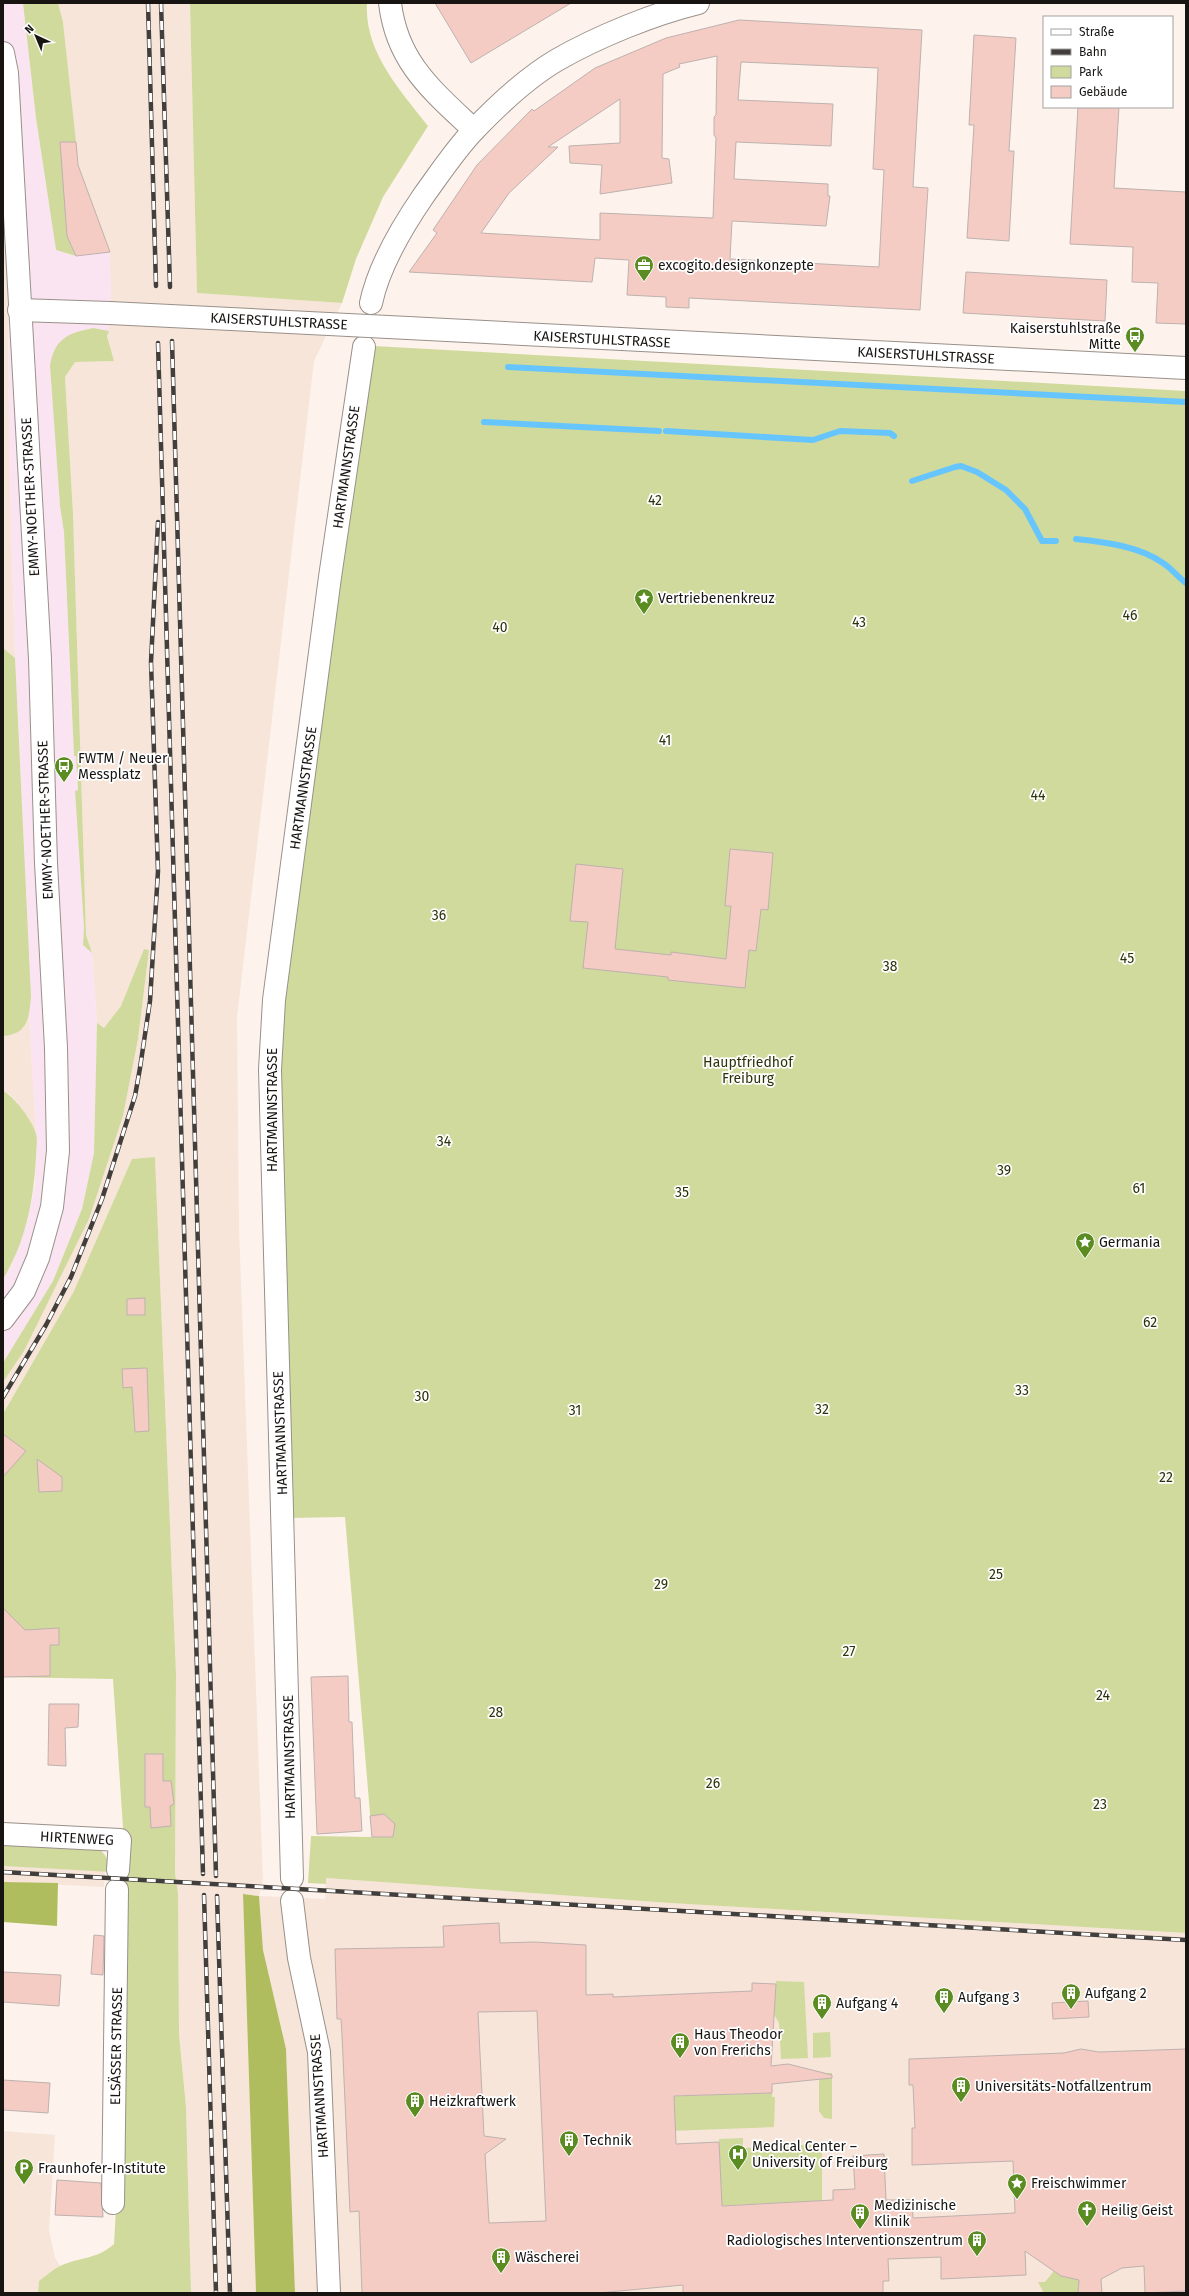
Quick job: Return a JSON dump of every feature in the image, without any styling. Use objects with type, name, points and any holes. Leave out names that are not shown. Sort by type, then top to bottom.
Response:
[{"type":"street","points":[[390,3],[393,24],[402,50],[422,79],[474,130]]},
{"type":"street","points":[[370,303],[379,274],[413,212],[451,158],[474,130],[512,94],[557,60],[637,22],[698,3]]},
{"type":"street","name":"EMMY-NOETHER-STRASSE","points":[[3,53],[7,73],[19,310],[40,659],[44,816],[56,1048],[58,1151],[52,1207],[38,1258],[24,1291],[3,1319]]},
{"type":"street","name":"KAISERSTUHLSTRASSE","points":[[19,310],[110,313],[1186,368]]},
{"type":"street","name":"HARTMANNSTRASSE","points":[[292,1878],[270,1070],[276,992],[330,577],[364,347]]},
{"type":"street","name":"HIRTENWEG","points":[[3,1834],[120,1840],[118,1880]]},
{"type":"street","name":"ELSÄSSER STRASSE","points":[[114,2203],[118,1880]]},
{"type":"street","name":"HARTMANNSTRASSE","points":[[292,1901],[299,1958],[319,2052],[329,2293]]},
{"type":"shaded area","points":[[3,3],[23,3],[36,118],[56,250],[76,256],[110,252],[111,293],[109,331],[93,328],[82,330],[50,366],[60,506],[64,532],[74,756],[76,756],[78,791],[75,791],[84,928],[83,945],[92,953],[97,1023],[94,1153],[82,1209],[53,1281],[3,1363],[3,1279],[12,1264],[26,1225],[35,1185],[36,1134],[29,1014],[31,997],[15,658],[9,449],[8,257],[3,200]]},
{"type":"shaded area","points":[[58,3],[190,3],[197,293],[342,303],[314,361],[237,1017],[239,1229],[263,1880],[259,1896],[243,1894],[256,2293],[191,2293],[186,2107],[179,2034],[178,1893],[175,1873],[176,1674],[155,1157],[132,1159],[74,1291],[3,1414],[3,1382],[24,1351],[89,1219],[123,1116],[138,1039],[149,950],[144,949],[121,1006],[104,1028],[97,1023],[92,953],[86,935],[73,513],[65,377],[75,362],[114,361],[107,336],[110,252],[78,165],[63,22]]},
{"type":"shaded area","points":[[3,200],[8,257],[9,449],[15,658],[31,997],[29,1014],[36,1134],[17,1102],[9,1094],[3,1091]]},
{"type":"shaded area","points":[[3,1866],[105,1871],[104,1887],[3,1882]]},
{"type":"shaded area","name":"Medical Center – University of Freiburg","points":[[326,1878],[670,1903],[1186,1933],[1186,2293],[295,2293],[286,2049],[263,1950],[259,1896],[325,1899]]},
{"type":"shaded area","points":[[3,2131],[55,2135],[49,2230],[55,2258],[60,2266],[39,2281],[38,2293],[3,2293]]},
{"type":"green space","points":[[23,3],[58,3],[63,22],[76,142],[61,142],[67,236],[76,256],[56,250],[36,118]]},
{"type":"green space","points":[[190,3],[367,3],[371,37],[378,54],[396,84],[428,126],[383,197],[356,259],[342,303],[197,293]]},
{"type":"green space","points":[[93,328],[109,331],[107,336],[114,361],[75,362],[65,377],[73,513],[86,935],[92,953],[83,945],[84,928],[75,791],[78,790],[76,756],[74,756],[64,532],[60,506],[50,366],[55,349],[59,343],[69,335]]},
{"type":"green space","name":"Hauptfriedhof Freiburg","points":[[374,346],[1186,391],[1186,1933],[670,1903],[326,1878],[326,1884],[308,1883],[311,1836],[372,1837],[345,1517],[288,1518],[277,1071],[285,977]]},
{"type":"green space","points":[[3,648],[15,658],[31,997],[26,1024],[18,1032],[3,1036]]},
{"type":"green space","points":[[144,949],[149,950],[138,1039],[123,1116],[89,1219],[24,1351],[3,1382],[3,1363],[53,1281],[82,1209],[94,1153],[97,1023],[104,1028],[121,1006]]},
{"type":"green space","points":[[3,1091],[18,1104],[27,1117],[37,1136],[37,1142],[31,1204],[18,1250],[3,1279]]},
{"type":"green space","points":[[155,1157],[176,1674],[175,1873],[178,1893],[179,2034],[186,2107],[191,2293],[38,2293],[39,2281],[54,2269],[67,2263],[94,2256],[114,2244],[119,2154],[126,1872],[113,1679],[3,1677],[3,1414],[74,1291],[132,1159]]},
{"type":"green space","points":[[3,1841],[54,1841],[92,1846],[104,1854],[108,1860],[112,1872],[3,1866]]},
{"type":"green space","points":[[3,1882],[58,1883],[57,1926],[3,1922]]},
{"type":"green space","points":[[243,1894],[259,1896],[263,1950],[286,2049],[295,2293],[256,2293]]},
{"type":"green space","points":[[776,1981],[804,1982],[808,2058],[781,2059],[779,2023],[774,2014]]},
{"type":"green space","points":[[830,2032],[831,2057],[813,2058],[813,2033]]},
{"type":"green space","points":[[827,2073],[832,2073],[832,2119],[824,2118],[819,2111],[819,2082],[820,2078]]},
{"type":"green space","points":[[772,2093],[772,2097],[775,2097],[774,2127],[668,2131],[626,2098]]},
{"type":"green space","points":[[743,2138],[743,2148],[822,2144],[822,2201],[711,2206],[721,2195],[719,2139]]},
{"type":"green space","points":[[1054,2271],[1061,2276],[1079,2280],[1078,2293],[1044,2293],[1038,2282],[1045,2282]]},
{"type":"building","points":[[435,3],[571,3],[471,63]]},
{"type":"building","points":[[739,20],[922,30],[913,187],[928,188],[920,310],[689,298],[689,308],[666,307],[666,297],[627,295],[629,260],[595,258],[592,282],[409,272],[437,233],[433,230],[477,165],[532,109],[534,111],[595,68],[666,38]],"holes":[[[717,56],[716,115],[714,117],[714,135],[716,138],[713,218],[600,213],[600,240],[481,233],[509,193],[558,147],[548,147],[620,99],[620,143],[569,146],[570,163],[602,165],[600,194],[672,183],[669,159],[662,158],[663,74],[680,67],[679,64]],[[741,62],[878,68],[873,169],[884,170],[879,267],[730,259],[732,221],[826,226],[830,196],[828,196],[828,184],[734,179],[736,142],[831,146],[833,104],[738,100]]]},
{"type":"building","points":[[974,35],[1016,38],[1009,151],[1014,151],[1009,241],[967,238],[974,125],[969,125]]},
{"type":"building","points":[[1078,108],[1119,108],[1114,188],[1186,192],[1186,324],[1156,323],[1158,283],[1132,282],[1133,247],[1070,244]]},
{"type":"building","points":[[60,142],[76,142],[78,165],[110,252],[76,256],[67,236]]},
{"type":"building","points":[[966,272],[1107,280],[1105,321],[963,313]]},
{"type":"building","points":[[730,849],[773,853],[768,910],[761,909],[756,951],[749,950],[745,988],[668,980],[668,977],[583,968],[588,922],[570,921],[576,864],[623,869],[615,949],[671,955],[671,952],[726,959],[731,906],[725,906]]},
{"type":"building","points":[[145,1298],[145,1315],[127,1315],[127,1299]]},
{"type":"building","points":[[147,1368],[149,1431],[135,1432],[132,1387],[123,1388],[122,1369]]},
{"type":"building","points":[[3,1434],[26,1451],[3,1477]]},
{"type":"building","points":[[37,1459],[62,1477],[62,1491],[39,1492]]},
{"type":"building","points":[[3,1608],[25,1630],[59,1628],[59,1645],[50,1645],[50,1676],[3,1677]]},
{"type":"building","points":[[348,1676],[349,1722],[352,1722],[355,1798],[360,1798],[362,1831],[317,1834],[311,1677]]},
{"type":"building","points":[[49,1704],[79,1704],[78,1727],[65,1728],[66,1766],[48,1765]]},
{"type":"building","points":[[145,1754],[163,1754],[163,1781],[171,1781],[174,1804],[170,1806],[171,1826],[151,1828],[150,1807],[145,1807]]},
{"type":"building","points":[[384,1814],[395,1824],[393,1837],[372,1837],[370,1816]]},
{"type":"building","name":"Medical Center – University of Freiburg","points":[[499,1923],[500,1943],[534,1942],[586,1945],[586,1995],[613,1994],[613,1997],[752,1991],[752,1983],[776,1984],[771,2066],[788,2064],[832,2075],[832,2078],[772,2084],[772,2093],[674,2096],[676,2144],[719,2142],[722,2206],[833,2200],[833,2190],[855,2189],[853,2156],[884,2154],[886,2200],[912,2200],[913,2218],[1015,2213],[1013,2161],[912,2165],[912,2128],[915,2128],[913,2085],[909,2085],[909,2059],[1064,2053],[1081,2049],[1099,2052],[1186,2049],[1186,2291],[1145,2293],[1144,2266],[1122,2268],[1101,2279],[1102,2293],[1078,2293],[1079,2280],[1061,2276],[1025,2251],[1026,2275],[941,2279],[941,2257],[888,2259],[889,2281],[883,2281],[883,2293],[683,2293],[683,2285],[598,2293],[362,2293],[359,2211],[350,2212],[342,2035],[341,2019],[337,2019],[335,1949],[444,1947],[443,1926]],"holes":[[[537,2011],[546,2221],[489,2223],[485,2154],[506,2139],[484,2136],[478,2012]]]},
{"type":"building","points":[[94,1935],[104,1936],[103,1975],[91,1974]]},
{"type":"building","points":[[3,1972],[61,1975],[59,2006],[3,2002]]},
{"type":"building","name":"Aufgang 2","points":[[1088,2001],[1089,2017],[1053,2019],[1052,2003]]},
{"type":"building","points":[[3,2080],[50,2083],[48,2113],[3,2110]]},
{"type":"building","points":[[57,2180],[101,2183],[103,2217],[55,2215]]},
{"type":"waterway","points":[[508,367],[1186,402]]},
{"type":"waterway","points":[[484,422],[659,431]]},
{"type":"waterway","points":[[666,431],[813,440],[840,431],[890,433],[894,436]]},
{"type":"waterway","points":[[912,481],[961,466],[977,472],[1006,490],[1025,509],[1042,541],[1056,541]]},
{"type":"waterway","points":[[1076,539],[1110,543],[1143,552],[1166,565],[1186,583]]},
{"type":"railway","points":[[148,3],[156,286]]},
{"type":"railway","points":[[161,3],[170,287]]},
{"type":"railway","points":[[172,341],[216,1876]]},
{"type":"railway","points":[[158,343],[203,1874]]},
{"type":"railway","points":[[3,1397],[46,1325],[71,1277],[102,1199],[135,1096],[140,1068],[150,1001],[158,871],[151,662],[158,522]]},
{"type":"railway","points":[[3,1872],[1186,1940]]},
{"type":"railway","points":[[204,1895],[216,2293]]},
{"type":"railway","points":[[217,1896],[230,2293]]},
{"type":"place","name":"excogito.designkonzepte","points":[[644,282]]},
{"type":"place","name":"Kaiserstuhlstraße Mitte","points":[[1135,353]]},
{"type":"place","name":"Vertriebenenkreuz","points":[[644,615]]},
{"type":"place","name":"FWTM / Neuer Messplatz","points":[[64,783]]},
{"type":"place","name":"Germania","points":[[1085,1259]]},
{"type":"place","name":"Aufgang 2","points":[[1071,2010]]},
{"type":"place","name":"Aufgang 3","points":[[944,2014]]},
{"type":"place","name":"Aufgang 4","points":[[822,2020]]},
{"type":"place","name":"Haus Theodor von Frerichs","points":[[680,2059]]},
{"type":"place","name":"Universitäts-Notfallzentrum","points":[[961,2103]]},
{"type":"place","name":"Heizkraftwerk","points":[[415,2118]]},
{"type":"place","name":"Technik","points":[[569,2157]]},
{"type":"place","name":"Medical Center – University of Freiburg","points":[[738,2171]]},
{"type":"place","name":"Fraunhofer-Institute","points":[[24,2185]]},
{"type":"place","name":"Freischwimmer","points":[[1017,2200]]},
{"type":"place","name":"Heilig Geist","points":[[1087,2227]]},
{"type":"place","name":"Medizinische Klinik","points":[[860,2230]]},
{"type":"place","name":"Radiologisches Interventionszentrum","points":[[977,2257]]},
{"type":"place","name":"Wäscherei","points":[[501,2274]]},
{"type":"park label","name":"42","points":[[655,500]]},
{"type":"park label","name":"46","points":[[1130,615]]},
{"type":"park label","name":"43","points":[[859,622]]},
{"type":"park label","name":"40","points":[[500,627]]},
{"type":"park label","name":"41","points":[[665,740]]},
{"type":"park label","name":"44","points":[[1038,795]]},
{"type":"park label","name":"36","points":[[439,915]]},
{"type":"park label","name":"45","points":[[1127,958]]},
{"type":"park label","name":"38","points":[[890,966]]},
{"type":"park label","name":"34","points":[[444,1141]]},
{"type":"park label","name":"39","points":[[1004,1170]]},
{"type":"park label","name":"61","points":[[1139,1188]]},
{"type":"park label","name":"35","points":[[682,1192]]},
{"type":"park label","name":"62","points":[[1150,1322]]},
{"type":"park label","name":"33","points":[[1022,1390]]},
{"type":"park label","name":"30","points":[[422,1396]]},
{"type":"park label","name":"32","points":[[822,1409]]},
{"type":"park label","name":"31","points":[[575,1410]]},
{"type":"park label","name":"22","points":[[1166,1477]]},
{"type":"park label","name":"25","points":[[996,1574]]},
{"type":"park label","name":"29","points":[[661,1584]]},
{"type":"park label","name":"27","points":[[849,1651]]},
{"type":"park label","name":"24","points":[[1103,1695]]},
{"type":"park label","name":"28","points":[[496,1712]]},
{"type":"park label","name":"26","points":[[713,1783]]},
{"type":"park label","name":"23","points":[[1100,1804]]}]
